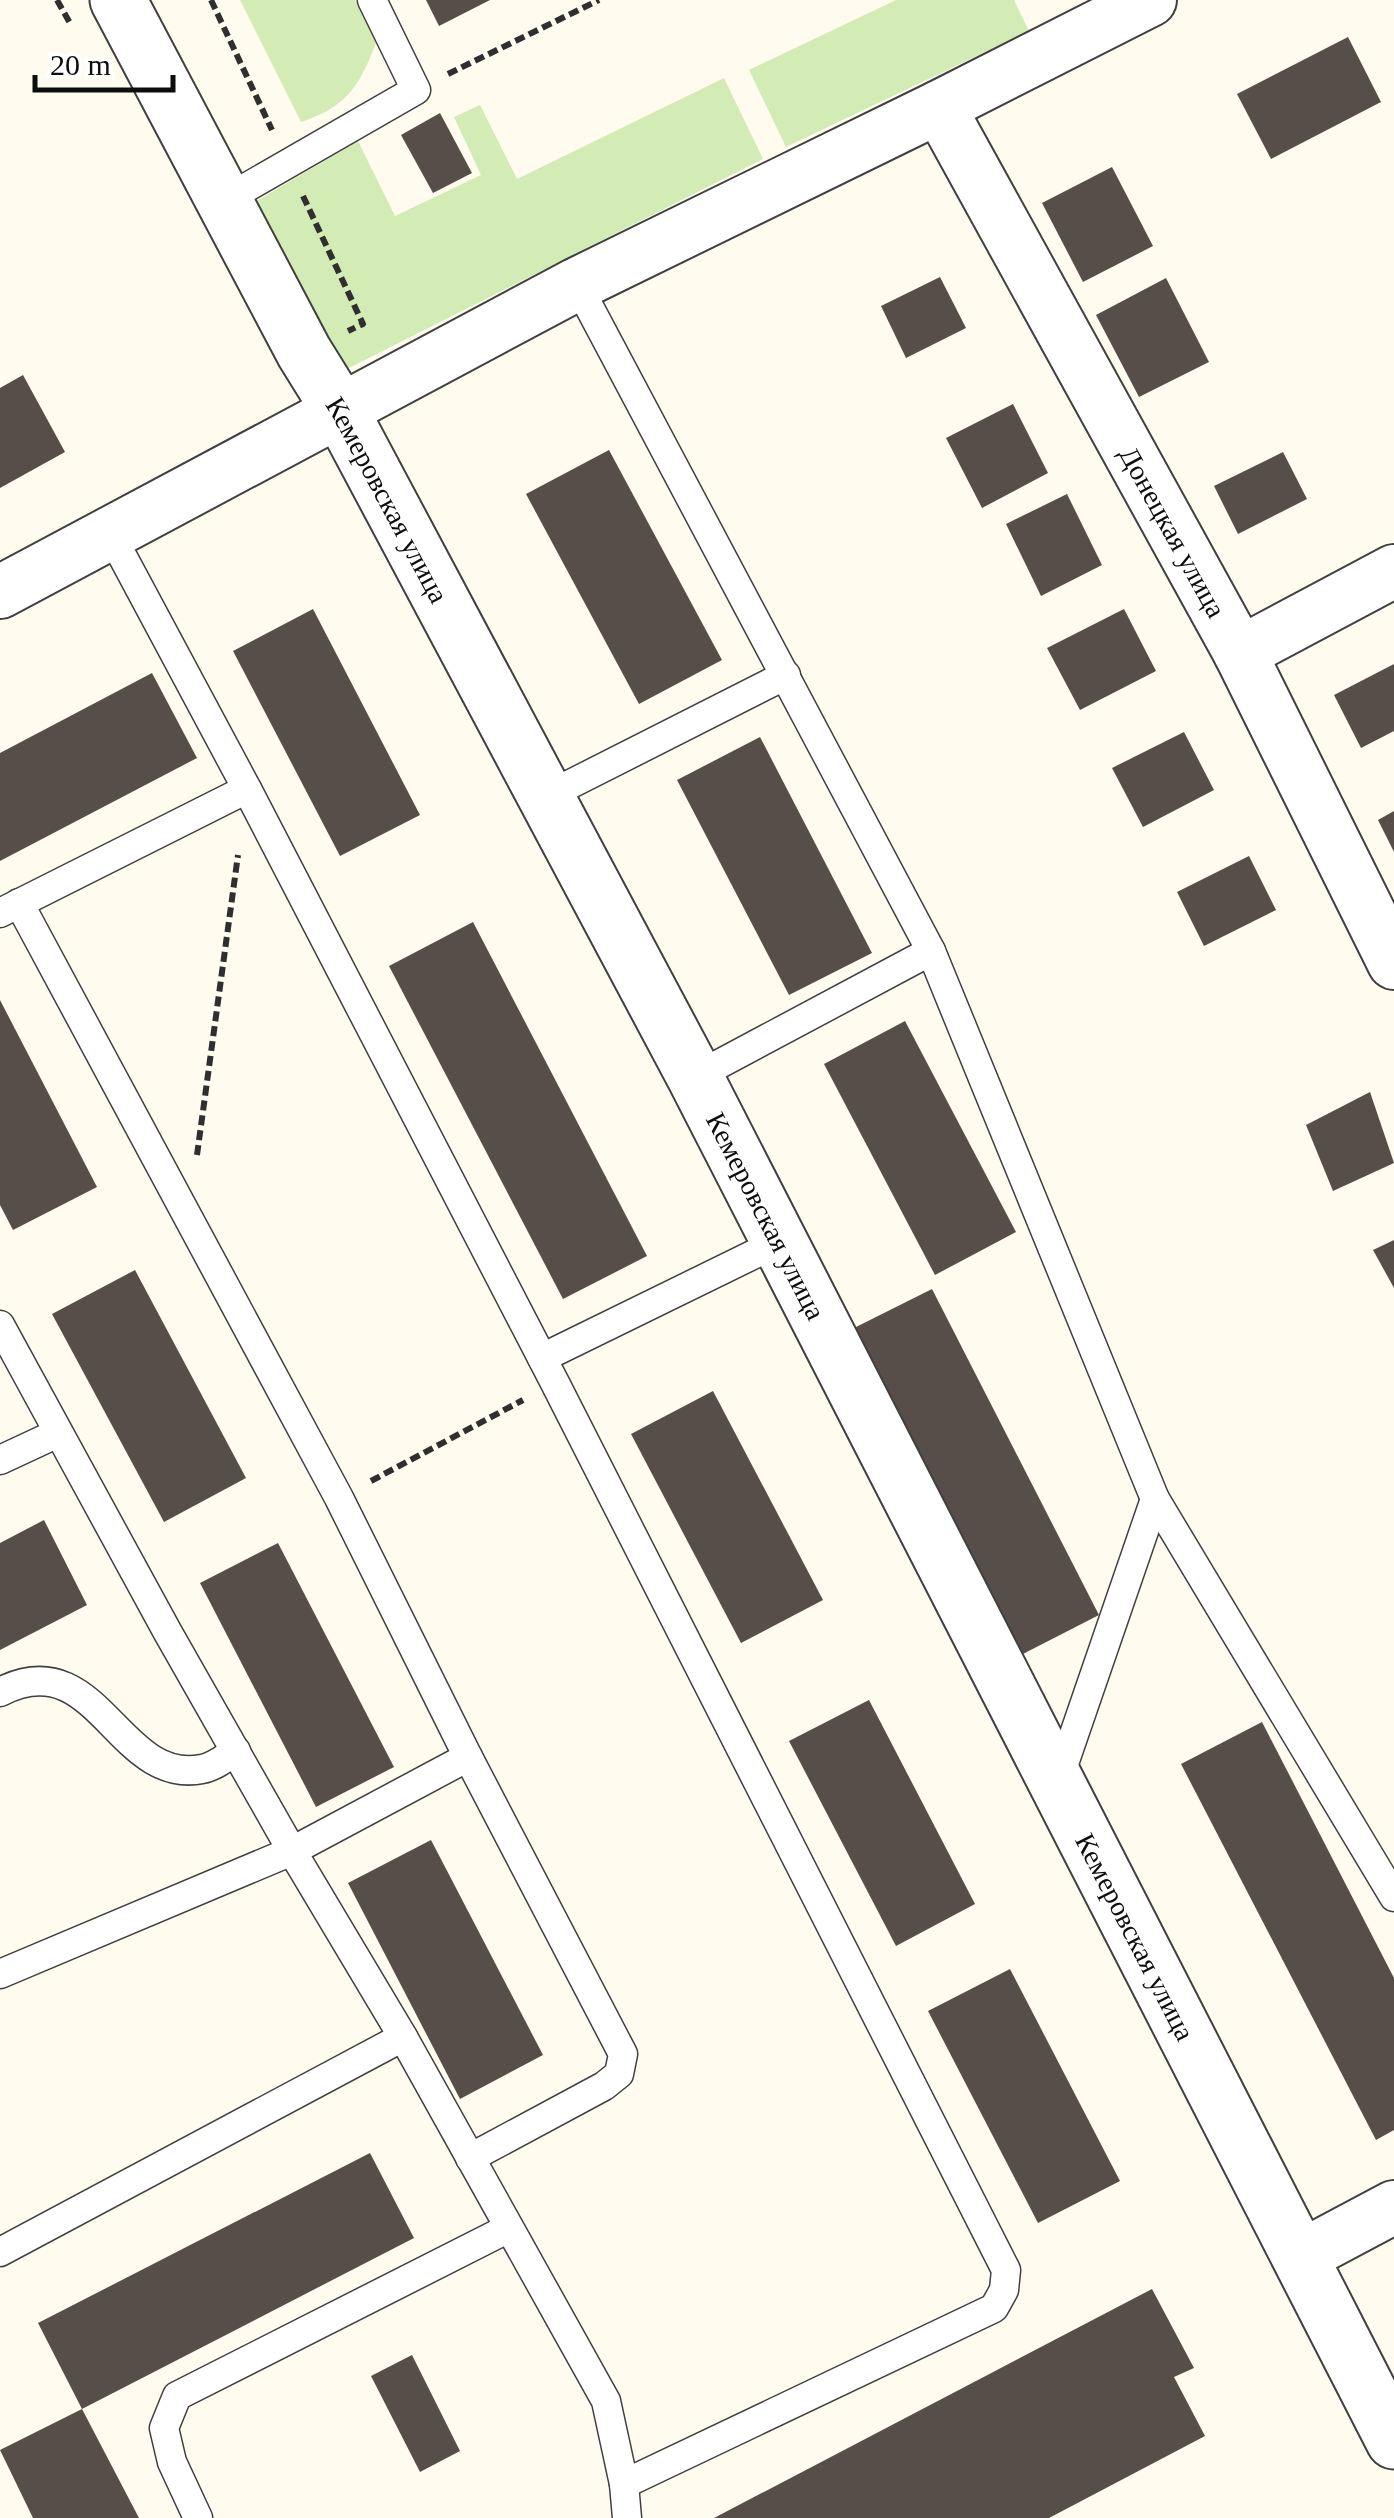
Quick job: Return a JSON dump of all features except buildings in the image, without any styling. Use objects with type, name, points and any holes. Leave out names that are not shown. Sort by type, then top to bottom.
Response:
[{"type":"street","name":"Кемеровская улица","points":[[118,0],[304,352],[340,410],[547,796],[1394,2441]]},
{"type":"street","points":[[0,592],[577,284],[1150,0]]},
{"type":"street","name":"Донецкая улица","points":[[940,107],[1240,653],[1394,964]]},
{"type":"street","points":[[1240,653],[1394,570]]},
{"type":"street","points":[[1300,2256],[1394,2208]]},
{"type":"lane","points":[[224,202],[416,90],[372,0]]},
{"type":"lane","points":[[577,284],[931,950],[1155,1499],[1394,1897]]},
{"type":"lane","points":[[110,534],[549,1370],[1006,2270],[1004,2290],[994,2308],[624,2484]]},
{"type":"lane","points":[[547,796],[786,675]]},
{"type":"lane","points":[[247,790],[10,908],[188,1220],[339,1498],[468,1758],[623,2054],[620,2074],[604,2086],[470,2158]]},
{"type":"lane","points":[[694,1078],[931,950]]},
{"type":"lane","points":[[549,1370],[780,1242]]},
{"type":"lane","points":[[0,1325],[292,1851],[403,2037],[606,2401],[624,2484],[627,2518]]},
{"type":"lane","points":[[0,1460],[58,1433]]},
{"type":"lane","points":[[1056,1787],[1155,1499]]},
{"type":"lane","points":[[0,1692],[13,1685],[43,1682],[71,1687],[147,1758],[176,1770],[205,1769],[236,1750]]},
{"type":"lane","points":[[0,1974],[292,1851],[468,1758]]},
{"type":"lane","points":[[0,2252],[403,2037]]},
{"type":"lane","points":[[198,2518],[172,2462],[164,2428],[177,2396],[509,2228]]},
{"type":"path","points":[[211,0],[288,164]]},
{"type":"path","points":[[416,90],[599,0]]},
{"type":"path","points":[[188,1220],[247,790]]},
{"type":"path","points":[[339,1498],[549,1370]]},
{"type":"green space","points":[[240,0],[355,0],[376,43],[350,93],[330,109],[301,122]]},
{"type":"green space","points":[[896,0],[1014,0],[1029,31],[786,147],[749,70]]},
{"type":"green space","points":[[724,78],[763,159],[335,375],[255,202],[358,141],[395,216],[481,175],[454,117],[480,105],[517,179]]}]
